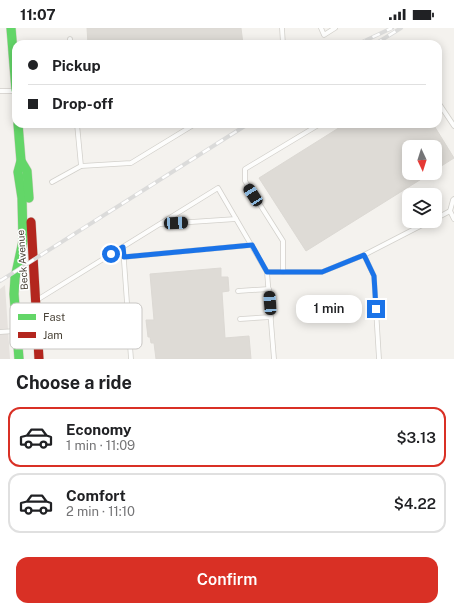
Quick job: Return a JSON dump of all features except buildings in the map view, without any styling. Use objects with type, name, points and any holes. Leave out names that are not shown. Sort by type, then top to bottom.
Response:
[{"type":"street","points":[[12,28],[13,40]]},
{"type":"street","name":"Beck Avenue","points":[[18,128],[22,161],[27,171],[36,301]]},
{"type":"street","name":"Beck Avenue","points":[[15,303],[14,285],[23,241],[22,198],[18,172],[22,161]]},
{"type":"street","name":"Beck Avenue","points":[[18,349],[19,359]]},
{"type":"street","name":"Beck Avenue","points":[[38,349],[39,359]]},
{"type":"lane","points":[[282,28],[283,40]]},
{"type":"lane","points":[[321,28],[324,35],[335,28]]},
{"type":"lane","points":[[0,91],[12,90]]},
{"type":"lane","points":[[442,108],[454,126]]},
{"type":"lane","points":[[77,128],[81,166]]},
{"type":"lane","points":[[52,182],[81,166],[131,163],[188,128]]},
{"type":"lane","points":[[283,272],[283,241],[245,181],[245,169],[313,128]]},
{"type":"lane","points":[[36,301],[218,188],[267,272],[274,359]]},
{"type":"lane","points":[[454,198],[450,211],[454,219]]},
{"type":"lane","points":[[442,215],[450,211]]},
{"type":"lane","points":[[161,224],[236,219]]},
{"type":"lane","points":[[267,272],[322,272],[364,255],[416,228]]},
{"type":"lane","points":[[124,257],[252,245]]},
{"type":"lane","points":[[123,247],[127,303]]},
{"type":"lane","points":[[364,255],[374,276],[379,359]]},
{"type":"lane","points":[[238,291],[269,289]]},
{"type":"lane","points":[[240,319],[271,317]]},
{"type":"lane","points":[[0,332],[10,331]]},
{"type":"lane","points":[[130,349],[131,359]]},
{"type":"shaded area","points":[[5,285],[10,359],[0,359],[0,289]]},
{"type":"railway","points":[[366,40],[392,28]]},
{"type":"railway","points":[[382,40],[401,28]]},
{"type":"railway","points":[[0,281],[242,128]]},
{"type":"traffic: fast","points":[[11,28],[12,40]]},
{"type":"traffic: fast","points":[[15,303],[15,278],[23,241],[22,198],[18,172],[21,161],[18,128]]},
{"type":"traffic: fast","points":[[21,161],[27,171],[29,198]]},
{"type":"traffic: fast","points":[[18,349],[19,359]]},
{"type":"traffic: jam","points":[[31,222],[36,303]]},
{"type":"traffic: jam","points":[[38,349],[39,359]]},
{"type":"route","points":[[111,254],[123,247],[124,257],[252,245],[267,272],[322,272],[364,255],[374,276],[376,309]]}]
